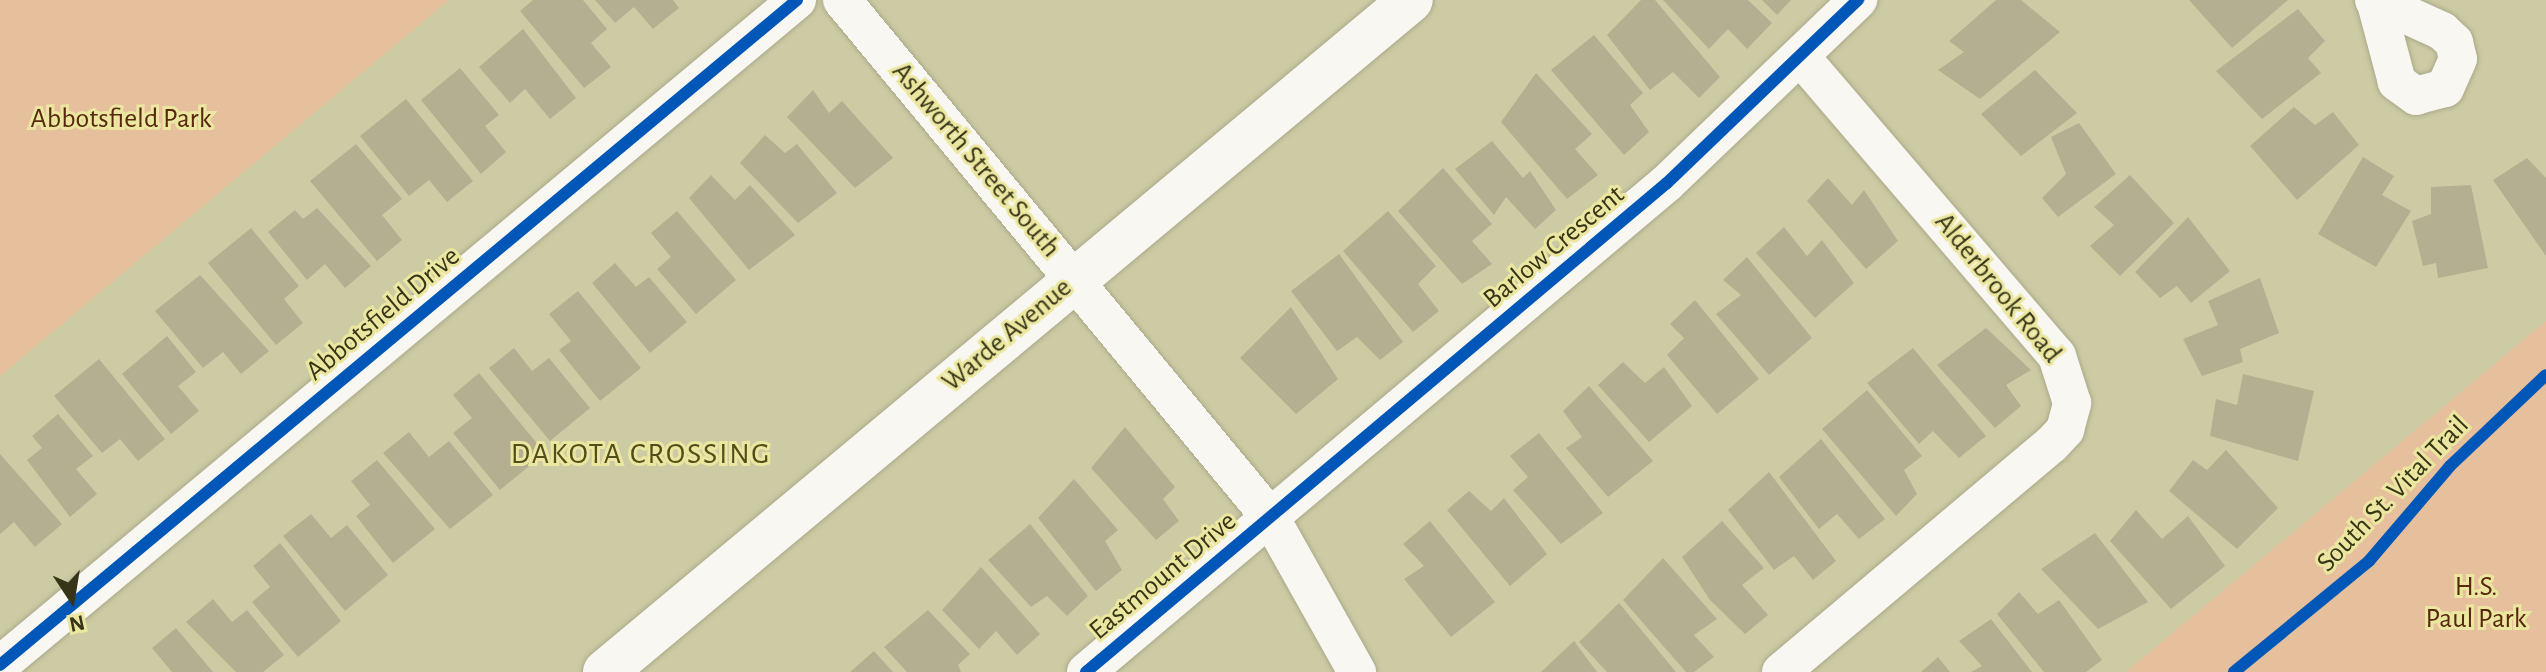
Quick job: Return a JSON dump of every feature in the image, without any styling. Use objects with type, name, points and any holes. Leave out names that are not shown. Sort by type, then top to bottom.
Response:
[{"type":"main road","name":"Warde Avenue","points":[[605,672],[1411,0]]},
{"type":"street","name":"Abbotsfield Drive","points":[[0,665],[797,0]]},
{"type":"street","name":"Ashworth Street South","points":[[842,0],[1270,517],[1357,672]]},
{"type":"street","name":"Barlow Crescent","points":[[1270,517],[1667,183],[1802,58],[1858,0]]},
{"type":"street","name":"Alderbrook Road","points":[[1781,672],[2051,445],[2065,430],[2072,403],[2057,356],[1802,58]]},
{"type":"street","name":"Eastmount Drive","points":[[1086,672],[1270,517]]},
{"type":"green space","name":"Abbotsfield Park","points":[[0,0],[449,0],[0,376]]},
{"type":"green space","name":"H.S. Paul Park","points":[[2546,321],[2546,672],[2126,672]]},
{"type":"building","points":[[533,0],[583,0],[607,29],[591,43],[611,67],[584,88],[520,11]]},
{"type":"building","points":[[595,0],[673,0],[679,8],[653,29],[634,7],[615,23]]},
{"type":"building","points":[[1641,0],[1655,0],[1720,77],[1699,98],[1673,72],[1650,90],[1607,35]]},
{"type":"building","points":[[1663,0],[1748,0],[1772,23],[1747,49],[1728,29],[1709,49]]},
{"type":"building","points":[[1762,0],[1791,0],[1777,15]]},
{"type":"building","points":[[1996,0],[2021,0],[2060,32],[1980,99],[1938,70],[1964,52],[1949,41]]},
{"type":"building","points":[[2189,0],[2288,0],[2232,48]]},
{"type":"building","points":[[2298,9],[2325,41],[2308,58],[2321,73],[2262,119],[2216,71]]},
{"type":"building","points":[[523,29],[576,98],[550,119],[525,89],[510,103],[479,67]]},
{"type":"building","points":[[1594,35],[1643,93],[1630,105],[1649,132],[1624,155],[1551,70]]},
{"type":"building","points":[[460,68],[499,115],[485,126],[506,152],[481,174],[421,100]]},
{"type":"building","points":[[2035,70],[2077,113],[2021,156],[1981,114]]},
{"type":"building","points":[[1536,73],[1592,134],[1575,149],[1598,175],[1567,199],[1501,122]]},
{"type":"building","points":[[813,90],[829,113],[842,101],[893,158],[855,188],[787,117]]},
{"type":"building","points":[[406,99],[473,181],[447,202],[429,180],[409,196],[360,136]]},
{"type":"building","points":[[2294,107],[2315,125],[2333,112],[2359,145],[2297,200],[2250,146]]},
{"type":"building","points":[[2079,123],[2116,174],[2058,217],[2042,198],[2066,174],[2051,137]]},
{"type":"building","points":[[765,135],[785,153],[797,144],[837,193],[798,223],[740,163]]},
{"type":"building","points":[[1492,141],[1523,178],[1530,171],[1556,210],[1535,229],[1506,197],[1494,215],[1455,169]]},
{"type":"building","points":[[356,144],[402,199],[382,215],[402,240],[377,261],[310,181]]},
{"type":"building","points":[[2363,157],[2394,176],[2382,195],[2411,211],[2376,267],[2318,234]]},
{"type":"building","points":[[2527,158],[2546,178],[2546,256],[2493,180]]},
{"type":"building","points":[[1443,168],[1492,224],[1472,241],[1492,264],[1462,284],[1398,211]]},
{"type":"building","points":[[711,175],[735,200],[750,185],[795,235],[749,270],[689,198]]},
{"type":"building","points":[[2130,175],[2174,223],[2120,276],[2090,246],[2114,225],[2094,207]]},
{"type":"building","points":[[1828,178],[1852,205],[1864,190],[1898,241],[1866,269],[1807,201]]},
{"type":"building","points":[[2471,185],[2488,268],[2438,278],[2436,263],[2423,266],[2412,221],[2431,214],[2431,187]]},
{"type":"building","points":[[317,208],[371,266],[345,288],[325,264],[307,280],[268,232],[295,210],[303,219]]},
{"type":"building","points":[[677,211],[736,280],[696,314],[657,269],[671,257],[651,233]]},
{"type":"building","points":[[1388,211],[1436,266],[1418,284],[1439,311],[1413,332],[1343,251]]},
{"type":"building","points":[[2188,217],[2230,271],[2191,303],[2177,286],[2160,298],[2135,272]]},
{"type":"building","points":[[1784,227],[1807,256],[1822,240],[1854,283],[1815,318],[1756,253]]},
{"type":"building","points":[[251,228],[299,286],[284,299],[303,323],[276,345],[208,263]]},
{"type":"building","points":[[1339,254],[1403,342],[1380,360],[1357,337],[1337,351],[1291,291]]},
{"type":"building","points":[[1747,257],[1812,338],[1769,375],[1716,314],[1741,295],[1723,280]]},
{"type":"building","points":[[615,263],[636,287],[649,277],[687,322],[650,353],[592,283]]},
{"type":"building","points":[[200,275],[269,351],[241,374],[223,352],[203,368],[155,311]]},
{"type":"building","points":[[2260,278],[2279,333],[2240,349],[2243,362],[2202,376],[2183,339],[2218,325],[2208,301]]},
{"type":"building","points":[[578,291],[641,368],[600,401],[559,350],[571,341],[549,314]]},
{"type":"building","points":[[1695,300],[1759,379],[1717,414],[1667,355],[1684,338],[1670,324]]},
{"type":"building","points":[[1291,307],[1338,379],[1296,414],[1240,358]]},
{"type":"building","points":[[1986,328],[2031,370],[2006,385],[2021,406],[1995,428],[1937,365]]},
{"type":"building","points":[[167,336],[196,372],[178,386],[199,411],[171,434],[122,374]]},
{"type":"building","points":[[514,348],[532,371],[549,358],[590,408],[550,441],[489,368]]},
{"type":"building","points":[[1913,348],[1986,436],[1959,458],[1933,431],[1919,444],[1867,383]]},
{"type":"building","points":[[99,359],[165,439],[138,461],[120,439],[102,453],[54,396]]},
{"type":"building","points":[[1623,362],[1645,383],[1664,367],[1692,406],[1649,442],[1598,385]]},
{"type":"building","points":[[479,373],[545,453],[500,490],[453,433],[472,418],[453,395]]},
{"type":"building","points":[[2243,374],[2314,391],[2298,461],[2210,436],[2216,399],[2237,405]]},
{"type":"building","points":[[1589,386],[1653,461],[1608,497],[1566,448],[1582,437],[1563,411]]},
{"type":"building","points":[[1867,390],[1922,456],[1904,470],[1917,494],[1896,516],[1822,429]]},
{"type":"building","points":[[58,414],[93,456],[76,469],[97,494],[70,517],[27,460],[42,448],[32,436]]},
{"type":"building","points":[[1125,427],[1175,487],[1163,499],[1179,521],[1156,540],[1091,468]]},
{"type":"building","points":[[409,432],[429,457],[449,441],[493,495],[450,529],[383,453]]},
{"type":"building","points":[[1539,433],[1603,513],[1561,544],[1513,490],[1528,477],[1510,456]]},
{"type":"building","points":[[1821,439],[1885,519],[1859,539],[1837,514],[1819,529],[1779,477]]},
{"type":"building","points":[[2226,450],[2278,508],[2237,549],[2169,491],[2193,460],[2207,470]]},
{"type":"building","points":[[0,454],[62,524],[35,547],[14,522],[0,534]]},
{"type":"building","points":[[377,460],[435,529],[393,563],[356,516],[370,505],[351,481]]},
{"type":"building","points":[[1769,472],[1836,561],[1813,580],[1794,556],[1774,570],[1728,510]]},
{"type":"building","points":[[1074,479],[1118,530],[1105,541],[1122,570],[1096,591],[1038,518]]},
{"type":"building","points":[[1469,491],[1491,511],[1504,498],[1547,554],[1510,586],[1447,510]]},
{"type":"building","points":[[2136,510],[2162,539],[2188,516],[2225,566],[2171,609],[2110,541]]},
{"type":"building","points":[[311,514],[331,538],[347,525],[388,575],[345,611],[283,536]]},
{"type":"building","points":[[1430,521],[1495,602],[1451,637],[1404,579],[1424,566],[1403,544]]},
{"type":"building","points":[[1722,521],[1764,568],[1742,585],[1768,615],[1745,634],[1710,600],[1682,557]]},
{"type":"building","points":[[1030,524],[1088,596],[1067,616],[1047,596],[1031,607],[988,560]]},
{"type":"building","points":[[2095,533],[2148,602],[2098,629],[2041,569]]},
{"type":"building","points":[[280,543],[341,621],[298,657],[252,602],[270,587],[253,566]]},
{"type":"building","points":[[1663,558],[1717,619],[1694,635],[1714,657],[1694,672],[1686,672],[1623,600]]},
{"type":"building","points":[[981,567],[1040,634],[1017,655],[996,631],[979,649],[942,610]]},
{"type":"building","points":[[2019,592],[2038,614],[2059,600],[2102,660],[2086,672],[2044,672],[1997,614]]},
{"type":"building","points":[[213,599],[232,622],[247,610],[284,655],[263,672],[236,672],[186,622]]},
{"type":"building","points":[[1619,603],[1676,672],[1607,672],[1579,642]]},
{"type":"building","points":[[928,610],[970,654],[958,665],[961,672],[907,672],[884,647]]},
{"type":"building","points":[[1991,619],[2032,672],[1971,672],[1982,666],[1959,641]]},
{"type":"building","points":[[176,628],[213,672],[172,672],[152,648]]},
{"type":"building","points":[[1574,641],[1597,672],[1541,672]]},
{"type":"building","points":[[874,651],[893,672],[850,672]]},
{"type":"building","points":[[1938,657],[1950,672],[1921,672]]},
{"type":"cycle path","points":[[0,665],[797,0]]},
{"type":"cycle path","points":[[1086,672],[1667,183],[1858,0]]},
{"type":"cycle path","name":"South St. Vital Trail","points":[[2234,672],[2369,561],[2450,466],[2546,375]]},
{"type":"district","name":"DAKOTA CROSSING","points":[[641,454]]}]
